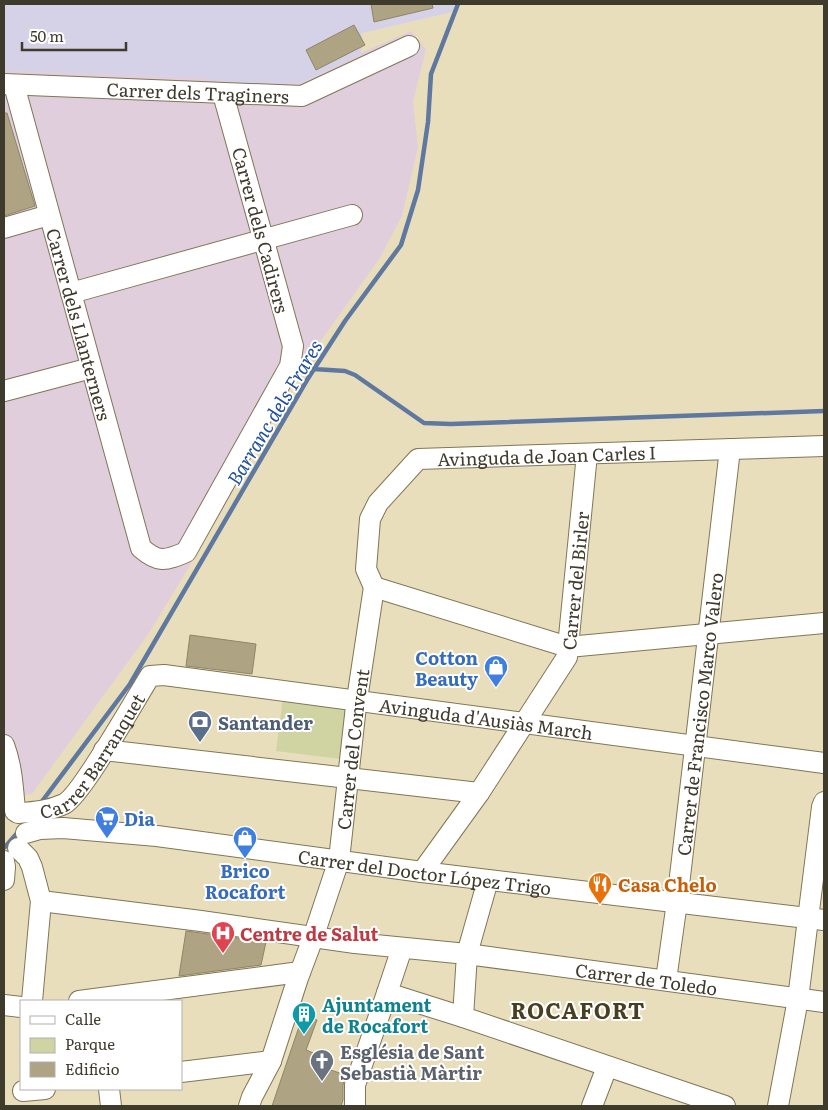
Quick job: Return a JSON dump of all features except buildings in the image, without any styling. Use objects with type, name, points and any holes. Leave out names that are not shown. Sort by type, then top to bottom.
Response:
[{"type":"street","name":"Carrer dels Traginers","points":[[9,84],[302,96],[409,46]]},
{"type":"street","name":"Carrer dels Llanterners","points":[[9,84],[71,292],[141,548],[152,558]]},
{"type":"street","name":"Carrer dels Cadirers","points":[[152,558],[170,559],[186,552],[290,366],[293,346],[223,94]]},
{"type":"street","points":[[71,292],[352,215]]},
{"type":"street","points":[[4,228],[49,216]]},
{"type":"street","points":[[4,391],[91,368]]},
{"type":"street","name":"Avinguda de Joan Carles I","points":[[374,587],[366,569],[370,519],[378,503],[418,459],[824,446]]},
{"type":"street","name":"Carrer de Francisco Marco Valero","points":[[666,980],[677,902],[730,449]]},
{"type":"street","name":"Carrer del Birler","points":[[422,872],[479,792],[567,657],[587,454]]},
{"type":"street","points":[[374,587],[568,647],[824,623]]},
{"type":"street","name":"Carrer del Convent","points":[[249,1106],[271,1061],[339,860],[358,700],[374,587]]},
{"type":"street","name":"Avinguda d'Ausiàs March","points":[[150,676],[164,675],[358,700],[824,764]]},
{"type":"street","name":"Carrer Barranquet","points":[[12,810],[44,811],[66,803],[87,778],[150,676]]},
{"type":"street","points":[[4,745],[13,781],[12,810],[24,820],[5,867],[4,880]]},
{"type":"street","points":[[104,750],[479,792]]},
{"type":"street","points":[[70,799],[76,829]]},
{"type":"street","points":[[778,1106],[798,998],[816,919],[822,807],[824,802]]},
{"type":"street","name":"Carrer del Doctor López Trigo","points":[[13,849],[40,829],[76,829],[157,836],[422,872],[816,919]]},
{"type":"street","points":[[13,849],[28,858],[42,901],[32,1000]]},
{"type":"street","points":[[464,1017],[467,954],[488,880]]},
{"type":"street","name":"Carrer de Toledo","points":[[42,901],[201,920],[313,938],[467,954],[824,1002]]},
{"type":"street","points":[[355,1106],[355,1085],[402,948]]},
{"type":"street","points":[[87,1000],[300,972]]},
{"type":"street","points":[[387,993],[464,1017],[725,1106]]},
{"type":"street","points":[[4,1005],[20,1007]]},
{"type":"street","points":[[182,1072],[271,1061]]},
{"type":"street","points":[[592,1106],[608,1066]]},
{"type":"street","points":[[23,1095],[40,1090]]},
{"type":"street","points":[[109,1090],[111,1106]]},
{"type":"shaded area","points":[[4,4],[455,4],[452,12],[362,33],[361,53],[302,83],[244,83],[189,77],[4,71]]},
{"type":"shaded area","points":[[411,31],[426,49],[413,102],[418,147],[402,216],[380,258],[305,363],[186,572],[149,633],[32,794],[4,797],[4,71],[189,77],[244,83],[302,83],[361,53]]},
{"type":"green space","points":[[283,697],[348,706],[341,759],[276,751]]},
{"type":"waterway","name":"Barranc dels Frares","points":[[40,804],[130,684],[307,380],[345,321],[401,245],[418,190],[428,122],[431,74],[458,4]]},
{"type":"waterway","points":[[314,369],[345,371],[355,375],[424,423],[451,424],[824,411]]},
{"type":"waterway","name":"Barranc dels Frares","points":[[5,847],[19,831]]},
{"type":"place","name":"Cotton Beauty","points":[[496,688]]},
{"type":"place","name":"Santander","points":[[200,743]]},
{"type":"place","name":"Dia","points":[[107,839]]},
{"type":"place","name":"Brico Rocafort","points":[[245,859]]},
{"type":"place","name":"Casa Chelo","points":[[600,905]]},
{"type":"place","name":"Centre de Salut","points":[[223,954]]},
{"type":"place","name":"Ajuntament de Rocafort","points":[[304,1035]]},
{"type":"place","name":"Església de Sant Sebastià Màrtir","points":[[322,1082]]},
{"type":"district","name":"ROCAFORT","points":[[578,1009]]}]
